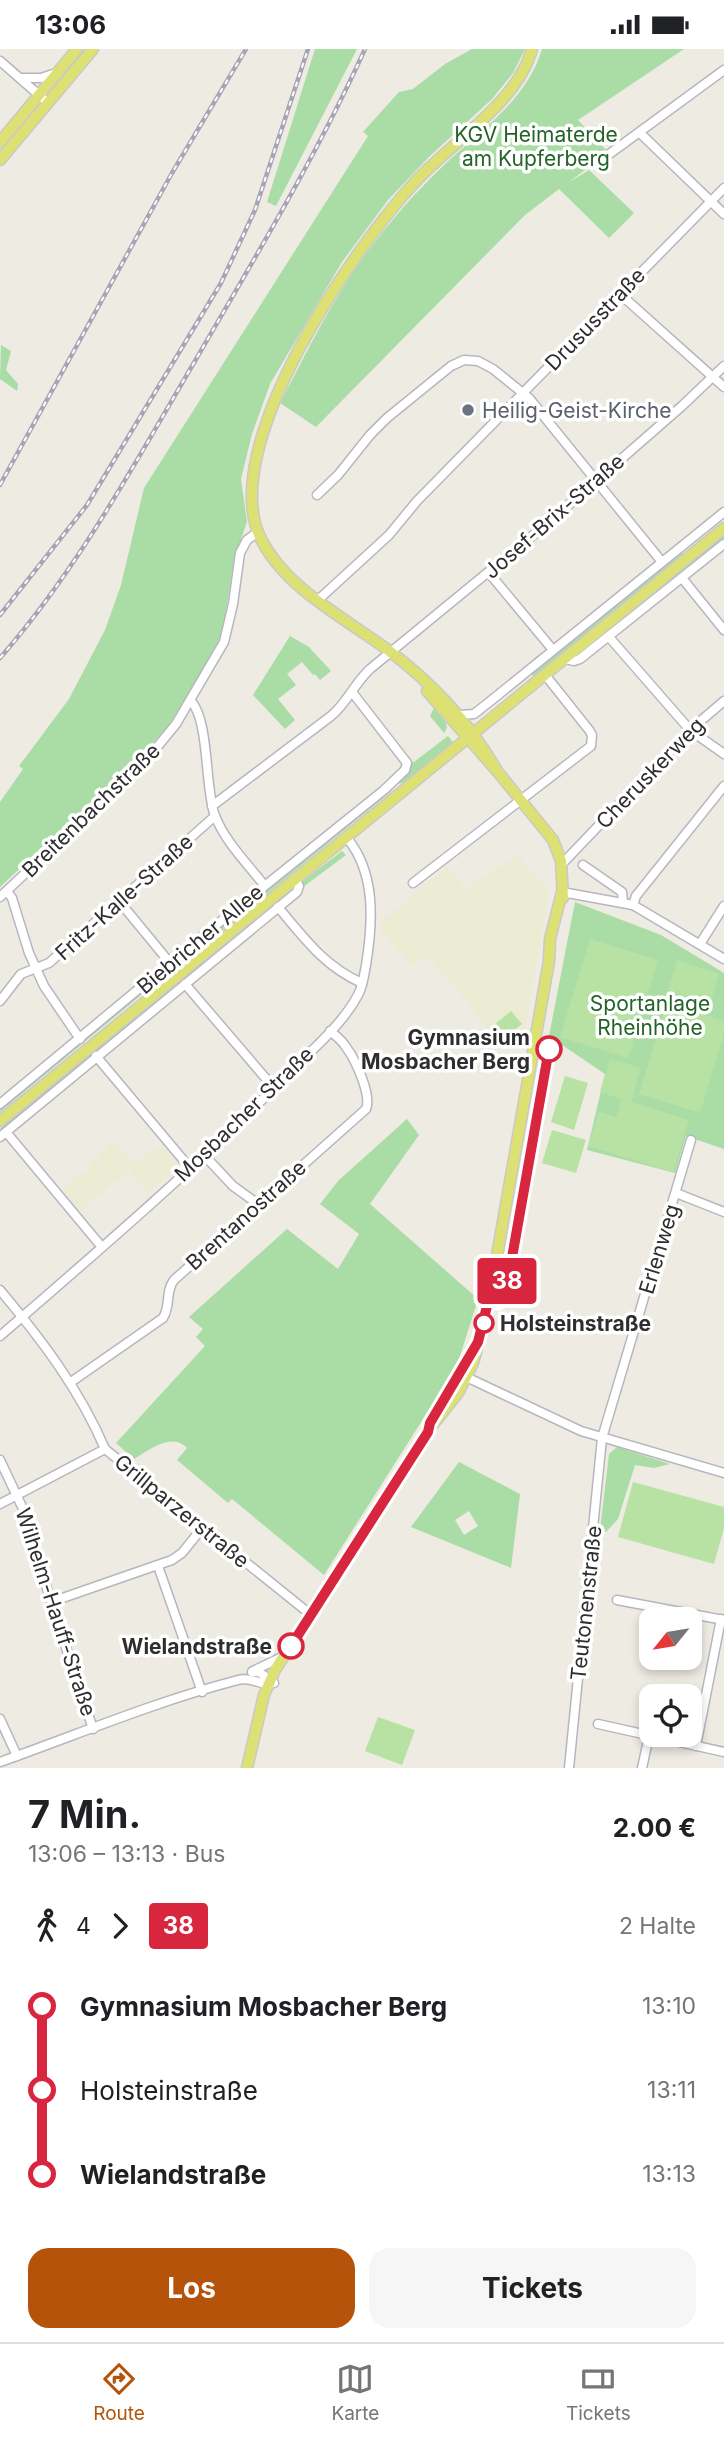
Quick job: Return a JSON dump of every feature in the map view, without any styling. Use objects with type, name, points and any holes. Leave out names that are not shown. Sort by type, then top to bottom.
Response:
[{"type":"main road","points":[[0,142],[77,49]]},
{"type":"main road","points":[[0,160],[93,49]]},
{"type":"main road","points":[[270,1683],[310,1614],[428,1432],[449,1406],[478,1342],[488,1305],[549,961],[562,907],[562,864],[557,847],[471,736],[459,715],[395,656],[318,600],[280,565],[258,532],[252,510],[251,492],[263,437],[281,389],[326,303],[368,240],[402,197],[510,91],[524,69],[532,49]]},
{"type":"main road","name":"Biebricher Allee","points":[[0,1121],[724,528]]},
{"type":"main road","points":[[395,656],[471,736]]},
{"type":"main road","points":[[247,1768],[270,1683],[290,1647]]},
{"type":"street","points":[[0,61],[47,102]]},
{"type":"street","points":[[608,155],[724,70]]},
{"type":"street","points":[[18,77],[41,78],[56,73]]},
{"type":"street","points":[[640,133],[724,214]]},
{"type":"street","name":"Drususstraße","points":[[318,600],[389,535],[417,501],[724,188]]},
{"type":"street","points":[[620,294],[724,387]]},
{"type":"street","points":[[317,495],[338,475],[378,427],[457,362],[478,361],[493,369],[523,393],[662,562]]},
{"type":"street","name":"Josef-Brix-Straße","points":[[395,656],[724,366]]},
{"type":"street","points":[[459,715],[474,713],[506,689],[724,512]]},
{"type":"street","name":"Breitenbachstraße","points":[[3,894],[149,757],[176,724],[223,642],[233,604],[240,553],[247,540],[258,532]]},
{"type":"street","name":"Biebricher Allee","points":[[565,659],[577,661],[724,544]]},
{"type":"street","points":[[489,573],[553,650]]},
{"type":"street","points":[[682,578],[724,629]]},
{"type":"street","points":[[609,637],[690,730],[724,754]]},
{"type":"street","points":[[212,806],[331,716],[343,706],[365,674],[395,656]]},
{"type":"street","points":[[413,883],[588,750],[592,741],[589,730],[546,676]]},
{"type":"street","points":[[502,711],[506,689]]},
{"type":"street","name":"Biebricher Allee","points":[[0,1104],[264,885],[384,790],[407,766],[352,692]]},
{"type":"street","points":[[191,701],[200,716],[215,816],[225,836],[264,885]]},
{"type":"street","name":"Cheruskerweg","points":[[562,864],[690,730],[724,701]]},
{"type":"street","points":[[634,905],[636,897],[724,786]]},
{"type":"street","points":[[384,790],[395,787],[405,790]]},
{"type":"street","name":"Fritz-Kalle-Straße","points":[[0,1001],[22,974],[49,963],[215,816]]},
{"type":"street","name":"Mosbacher Straße","points":[[0,1336],[204,1155],[274,1088],[353,1004],[362,983],[369,946],[371,911],[362,866],[356,849],[347,838]]},
{"type":"street","name":"Cheruskerweg","points":[[557,847],[578,848]]},
{"type":"street","points":[[583,865],[622,892],[623,902]]},
{"type":"street","name":"Biebricher Allee","points":[[3,1134],[297,892],[299,885],[295,878]]},
{"type":"street","points":[[562,891],[634,905],[724,959]]},
{"type":"street","points":[[3,894],[12,898],[29,953],[50,997],[80,1038]]},
{"type":"street","points":[[119,901],[170,963]]},
{"type":"street","points":[[699,944],[724,906]]},
{"type":"street","points":[[278,907],[327,963],[345,976],[362,983]]},
{"type":"street","points":[[185,984],[274,1088]]},
{"type":"street","name":"Brentanostraße","points":[[71,1382],[163,1318],[172,1282],[363,1112],[368,1105],[367,1093],[351,1056],[330,1031]]},
{"type":"street","points":[[96,1056],[190,1168]]},
{"type":"street","points":[[3,1134],[101,1246]]},
{"type":"street","name":"Erlenweg","points":[[602,1438],[691,1140]]},
{"type":"street","points":[[204,1155],[233,1186],[258,1204]]},
{"type":"street","points":[[676,1193],[724,1212]]},
{"type":"street","name":"Grillparzerstraße","points":[[0,1290],[71,1382],[105,1449],[310,1614]]},
{"type":"street","points":[[463,1376],[602,1438],[724,1473]]},
{"type":"street","name":"Teutonenstraße","points":[[569,1768],[602,1438]]},
{"type":"street","points":[[0,1504],[105,1449]]},
{"type":"street","name":"Wilhelm-Hauff-Straße","points":[[0,1459],[18,1495],[93,1729]]},
{"type":"street","points":[[51,1602],[175,1558],[203,1527]]},
{"type":"street","points":[[158,1566],[202,1692]]},
{"type":"street","points":[[617,1600],[722,1620],[702,1717]]},
{"type":"street","points":[[238,1680],[284,1656]]},
{"type":"street","points":[[252,1672],[259,1672],[270,1683]]},
{"type":"street","points":[[0,1762],[238,1680],[251,1678],[270,1683]]},
{"type":"street","points":[[0,1719],[17,1756]]},
{"type":"street","points":[[597,1724],[639,1734]]},
{"type":"street","points":[[642,1768],[647,1747]]},
{"type":"street","points":[[701,1747],[724,1752]]},
{"type":"shaded area","points":[[518,855],[549,892],[524,1034],[520,1035],[519,1044],[501,1045],[429,956],[413,966],[381,932],[380,922],[448,867],[465,889]]},
{"type":"shaded area","points":[[114,1140],[135,1165],[162,1143],[179,1166],[148,1193],[129,1170],[79,1212],[61,1191],[86,1170]]},
{"type":"green space","points":[[315,49],[357,49],[276,206],[267,202]]},
{"type":"green space","points":[[472,49],[525,49],[513,73],[492,99],[429,157],[388,200],[342,262],[270,384],[252,434],[241,479],[247,522],[234,559],[223,631],[215,649],[168,726],[143,754],[0,887],[0,802],[23,769],[19,766],[69,699],[105,630],[121,585],[144,488],[368,136],[363,132],[399,92],[413,89],[445,64]]},
{"type":"green space","name":"KGV Heimaterde am Kupferberg","points":[[542,49],[684,49],[578,120],[608,152],[568,183],[589,170],[634,213],[609,238],[559,189],[525,215],[316,427],[280,403],[324,320],[361,261],[422,187],[513,101],[535,68]]},
{"type":"green space","points":[[1,345],[11,351],[6,370],[18,384],[17,391],[0,379]]},
{"type":"green space","points":[[724,535],[724,541],[582,655],[575,657]]},
{"type":"green space","points":[[680,551],[683,554],[534,677],[531,673]]},
{"type":"green space","points":[[290,636],[309,647],[331,671],[320,680],[302,662],[287,674],[296,685],[278,699],[295,720],[285,729],[253,695]]},
{"type":"green space","points":[[434,708],[446,723],[444,733],[430,716]]},
{"type":"green space","points":[[448,736],[453,742],[403,783],[393,784],[410,765]]},
{"type":"green space","points":[[393,790],[206,942],[203,938],[385,792]]},
{"type":"green space","points":[[342,851],[346,855],[303,887],[303,881]]},
{"type":"green space","name":"Sportanlage Rheinhöhe","points":[[575,902],[661,935],[724,973],[724,1149],[686,1136],[675,1173],[587,1150],[605,1074],[549,1036]]},
{"type":"green space","points":[[590,939],[658,960],[628,1058],[560,1037]]},
{"type":"green space","points":[[209,956],[211,959],[0,1134],[0,1129]]},
{"type":"green space","points":[[178,959],[181,962],[0,1112],[0,1106]]},
{"type":"green space","points":[[677,960],[719,974],[710,1004],[668,990]]},
{"type":"green space","points":[[667,1003],[724,1021],[724,1034],[700,1113],[639,1094]]},
{"type":"green space","points":[[511,1011],[522,1024],[501,1041],[490,1028]]},
{"type":"green space","points":[[610,1059],[641,1068],[631,1102],[689,1120],[673,1172],[588,1146],[599,1112],[616,1117],[621,1099],[600,1092]]},
{"type":"green space","points":[[565,1076],[588,1083],[574,1130],[551,1122]]},
{"type":"green space","points":[[407,1119],[419,1135],[370,1204],[478,1299],[460,1356],[444,1386],[324,1575],[232,1499],[228,1503],[177,1460],[187,1448],[181,1444],[160,1444],[134,1459],[116,1443],[205,1346],[196,1337],[203,1329],[189,1317],[287,1229],[338,1269],[359,1234],[320,1204],[339,1180]]},
{"type":"green space","points":[[552,1130],[586,1140],[576,1173],[542,1163]]},
{"type":"green space","points":[[617,1447],[670,1464],[654,1468],[635,1465],[618,1519],[606,1532],[600,1530],[609,1454]]},
{"type":"green space","points":[[459,1462],[520,1494],[511,1568],[411,1527]],"holes":[[[469,1511],[478,1526],[464,1535],[455,1520]]]},
{"type":"green space","points":[[633,1482],[724,1507],[724,1528],[714,1564],[618,1537]]},
{"type":"green space","points":[[378,1717],[415,1730],[402,1765],[365,1751]]},
{"type":"railway","points":[[0,485],[172,173],[246,49]]},
{"type":"railway","points":[[0,615],[87,505],[221,283],[255,210],[308,49]]},
{"type":"railway","points":[[0,658],[55,588],[127,476],[284,207],[365,49]]},
{"type":"bus line","name":"38","points":[[291,1646],[428,1432],[430,1423],[478,1342],[489,1298],[498,1303],[505,1297],[549,1049]]},
{"type":"place","name":"Heilig-Geist-Kirche","points":[[468,410]]},
{"type":"place","name":"Gymnasium Mosbacher Berg","points":[[549,1049]]},
{"type":"place","name":"Holsteinstraße","points":[[484,1323]]},
{"type":"place","name":"Wielandstraße","points":[[291,1646]]}]
